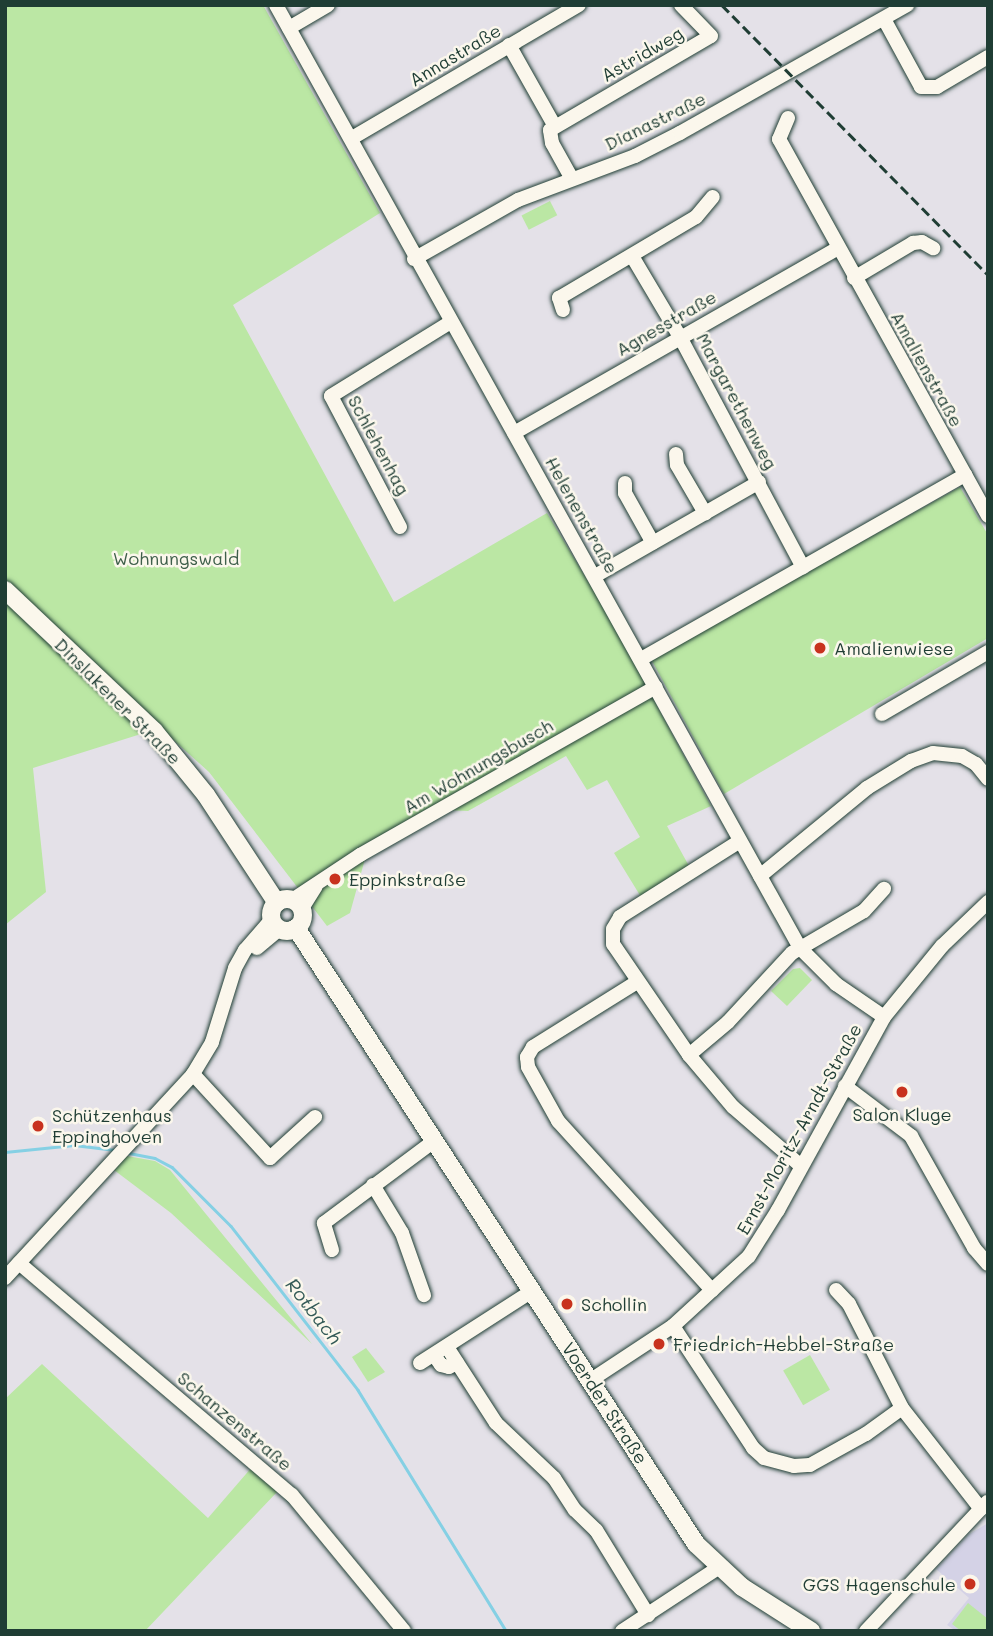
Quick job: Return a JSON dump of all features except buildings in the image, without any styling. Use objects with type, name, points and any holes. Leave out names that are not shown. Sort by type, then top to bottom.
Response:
[{"type":"main road","name":"Dinslakener Straße","points":[[5,590],[154,731],[206,795],[284,911]]},
{"type":"main road","name":"Voerder Straße","points":[[284,911],[696,1544],[718,1568],[742,1587],[811,1631]]},
{"type":"street","name":"Helenenstraße","points":[[276,5],[352,138],[414,259],[595,576],[800,948],[836,984],[884,1017]]},
{"type":"street","points":[[289,28],[328,5]]},
{"type":"street","name":"Annastraße","points":[[352,138],[509,45],[561,10],[579,5]]},
{"type":"street","name":"Astridweg","points":[[554,125],[711,36],[681,5]]},
{"type":"street","name":"Dianastraße","points":[[414,259],[518,200],[635,156],[668,139],[907,5]]},
{"type":"street","points":[[884,19],[921,87],[937,87],[988,57]]},
{"type":"street","points":[[509,45],[554,125],[550,130],[552,143],[572,179]]},
{"type":"street","name":"Amalienstraße","points":[[788,118],[779,139],[988,516]]},
{"type":"street","points":[[563,310],[559,298],[696,217],[713,197]]},
{"type":"street","points":[[854,278],[913,243],[922,242],[933,248]]},
{"type":"street","name":"Agnesstraße","points":[[514,433],[838,248]]},
{"type":"street","name":"Margarethenweg","points":[[632,256],[680,337],[803,567]]},
{"type":"street","name":"Schlehenhag","points":[[400,527],[331,396],[451,322]]},
{"type":"street","points":[[676,454],[677,465],[705,513]]},
{"type":"street","points":[[641,659],[965,475]]},
{"type":"street","points":[[595,576],[759,482]]},
{"type":"street","points":[[625,483],[625,493],[653,543]]},
{"type":"street","points":[[882,714],[986,658]]},
{"type":"street","name":"Am Wohnungsbusch","points":[[284,911],[320,879],[656,687]]},
{"type":"street","points":[[760,876],[867,788],[911,761],[933,753],[962,756],[976,764],[988,779]]},
{"type":"street","points":[[740,841],[621,917],[613,929],[613,944],[689,1055],[733,1107],[802,1166]]},
{"type":"street","points":[[689,1055],[728,1022],[800,948],[864,911],[884,889]]},
{"type":"street","name":"Ernst-Moritz-Arndt-Straße","points":[[591,1380],[673,1326],[748,1256],[802,1166],[884,1017],[942,946],[988,902]]},
{"type":"street","points":[[5,1278],[193,1074],[212,1042],[235,968],[245,950],[284,911]]},
{"type":"street","points":[[637,982],[533,1048],[527,1057],[528,1067],[558,1121],[712,1290]]},
{"type":"street","points":[[193,1074],[270,1158],[315,1117]]},
{"type":"street","points":[[845,1086],[911,1136],[974,1248],[988,1264]]},
{"type":"street","points":[[332,1250],[324,1223],[434,1141]]},
{"type":"street","points":[[373,1185],[402,1233],[424,1295]]},
{"type":"street","name":"Schanzenstraße","points":[[19,1263],[292,1495],[404,1631]]},
{"type":"street","points":[[836,1290],[849,1304],[902,1408],[984,1505],[866,1631]]},
{"type":"street","points":[[420,1363],[532,1292]]},
{"type":"street","points":[[673,1326],[753,1448],[764,1458],[794,1466],[810,1465],[866,1434],[902,1408]]},
{"type":"street","points":[[440,1351],[457,1363],[496,1423],[554,1478],[575,1510],[596,1530],[648,1615]]},
{"type":"street","points":[[622,1631],[718,1568]]},
{"type":"shaded area","name":"GGS Hagenschule","points":[[988,1523],[988,1631],[956,1631],[947,1625],[969,1598],[936,1569],[968,1535]]},
{"type":"green space","name":"Wohnungswald","points":[[5,5],[263,5],[380,213],[233,305],[394,602],[547,513],[607,613],[711,806],[667,826],[689,866],[641,897],[614,853],[640,837],[607,780],[587,790],[566,756],[468,811],[443,810],[365,859],[350,913],[327,926],[209,772],[160,728],[33,768],[46,892],[5,925]]},
{"type":"green space","points":[[550,201],[557,215],[529,230],[521,216]]},
{"type":"green space","name":"Amalienwiese","points":[[960,487],[988,535],[988,638],[724,794],[651,659]]},
{"type":"green space","points":[[800,968],[812,980],[787,1006],[771,991],[793,969]]},
{"type":"green space","points":[[127,1156],[155,1161],[170,1170],[312,1344],[171,1213],[114,1170]]},
{"type":"green space","points":[[366,1348],[385,1372],[368,1382],[352,1357]]},
{"type":"green space","points":[[810,1355],[830,1390],[803,1405],[783,1370]]},
{"type":"green space","points":[[42,1364],[208,1518],[252,1467],[278,1491],[145,1631],[5,1631],[5,1399]]},
{"type":"green space","points":[[968,1603],[988,1619],[988,1631],[961,1631],[952,1624]]},
{"type":"waterway","name":"Rotbach","points":[[5,1152],[74,1145],[115,1150]]},
{"type":"waterway","name":"Rotbach","points":[[129,1153],[155,1158],[172,1167],[231,1226],[358,1390],[506,1631]]},
{"type":"railway","points":[[722,5],[988,275]]},
{"type":"place","name":"Amalienwiese","points":[[820,648]]},
{"type":"place","name":"Eppinkstraße","points":[[335,879]]},
{"type":"place","name":"Salon Kluge","points":[[902,1092]]},
{"type":"place","name":"Schützenhaus Eppinghoven","points":[[38,1126]]},
{"type":"place","name":"Schollin","points":[[567,1304]]},
{"type":"place","name":"Friedrich-Hebbel-Straße","points":[[659,1344]]},
{"type":"place","name":"GGS Hagenschule","points":[[970,1584]]}]
